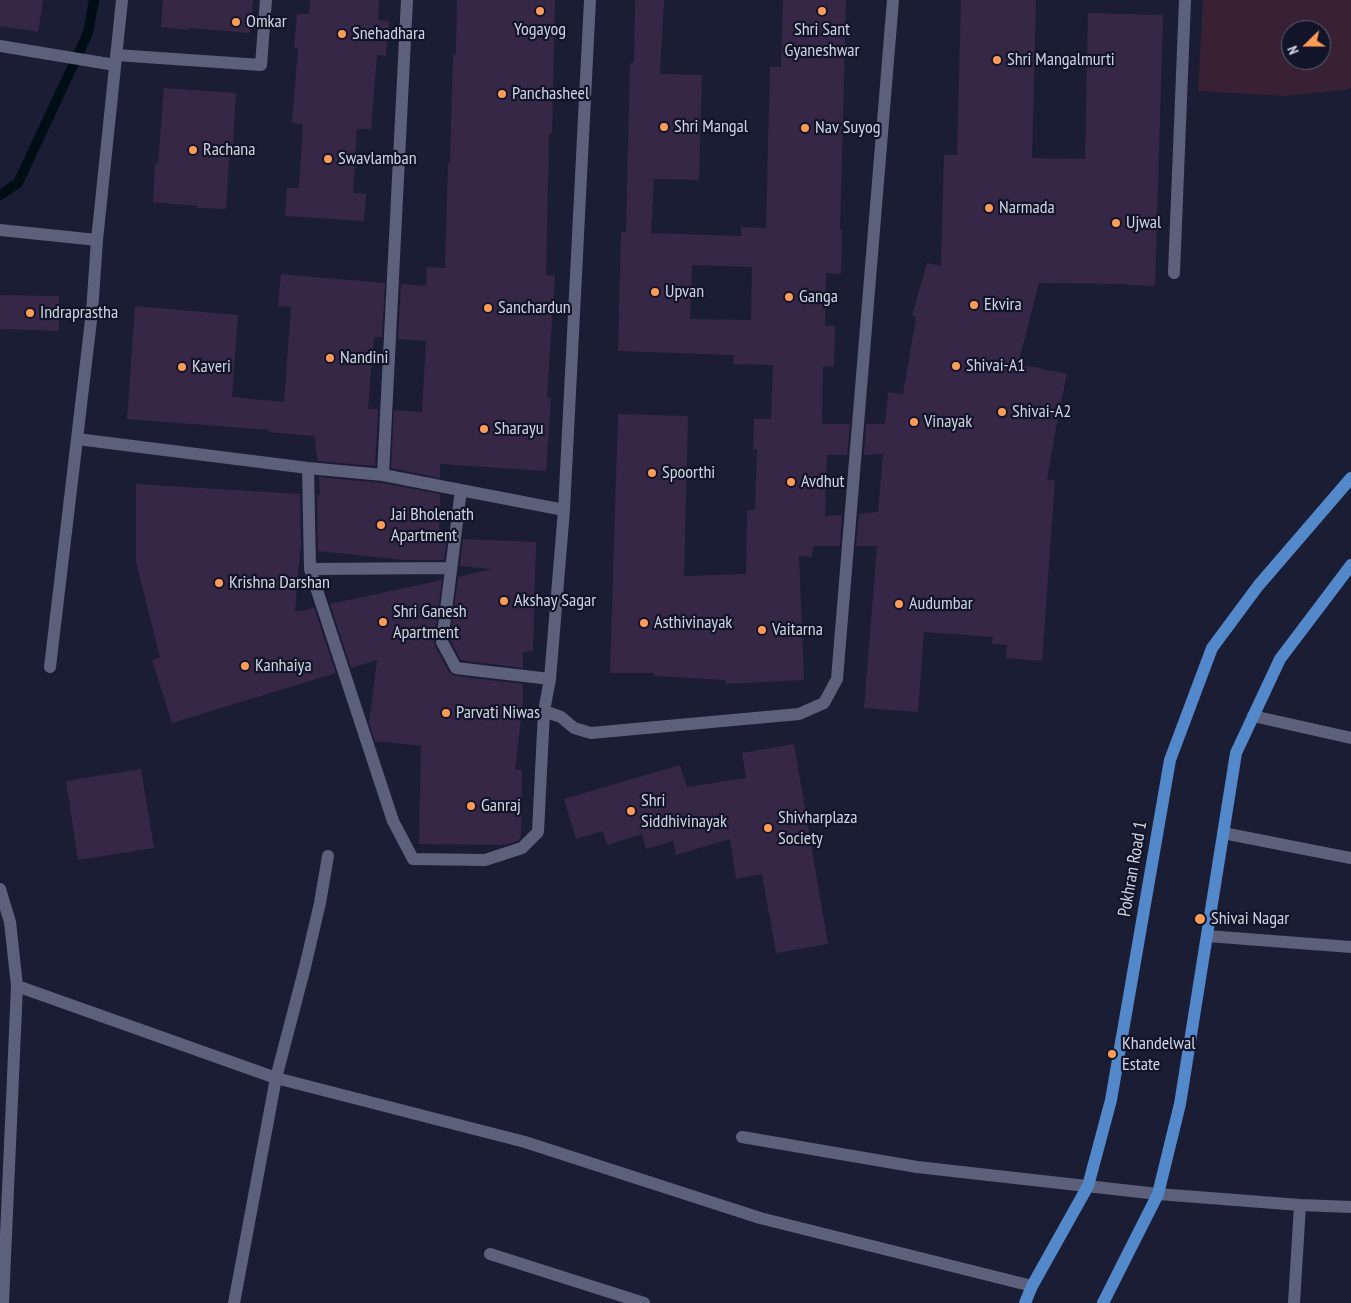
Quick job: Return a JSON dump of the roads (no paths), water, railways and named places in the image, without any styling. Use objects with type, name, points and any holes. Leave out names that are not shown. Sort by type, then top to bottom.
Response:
[{"type":"main road","name":"Pokhran Road 1","points":[[1024,1303],[1088,1186],[1111,1100],[1170,760],[1212,648],[1258,586],[1351,478]]},
{"type":"main road","points":[[1103,1303],[1158,1194],[1180,1104],[1236,753],[1280,658],[1351,565]]},
{"type":"street","points":[[50,667],[92,312],[97,240],[122,0]]},
{"type":"street","points":[[0,46],[116,60],[260,65],[266,0]]},
{"type":"street","points":[[383,475],[407,0]]},
{"type":"street","points":[[308,468],[310,569],[394,821],[413,859],[485,860],[522,848],[538,832],[544,711],[550,679],[564,510],[590,0]]},
{"type":"street","points":[[544,711],[561,717],[574,728],[591,734],[799,714],[824,703],[837,679],[893,0]]},
{"type":"street","points":[[1174,273],[1185,0]]},
{"type":"street","points":[[0,230],[97,240]]},
{"type":"street","points":[[77,439],[308,468],[383,475],[564,510]]},
{"type":"street","points":[[461,490],[442,642],[456,668],[550,679]]},
{"type":"street","points":[[310,569],[452,568]]},
{"type":"street","points":[[1253,716],[1351,738]]},
{"type":"street","points":[[1223,833],[1351,858]]},
{"type":"street","points":[[234,1303],[276,1078],[320,903],[328,856]]},
{"type":"street","points":[[0,889],[10,922],[18,986],[2,1303]]},
{"type":"street","points":[[1207,936],[1351,948]]},
{"type":"street","points":[[18,986],[276,1078],[524,1142],[760,1218],[1032,1286]]},
{"type":"street","points":[[742,1137],[917,1167],[1158,1194],[1351,1207]]},
{"type":"street","points":[[1294,1303],[1300,1205]]},
{"type":"street","points":[[490,1254],[644,1303]]},
{"type":"waterway","points":[[0,195],[18,183],[88,33],[94,0]]},
{"type":"place","name":"Yogayog","points":[[540,11]]},
{"type":"place","name":"Shri Sant Gyaneshwar","points":[[822,11]]},
{"type":"place","name":"Omkar","points":[[236,22]]},
{"type":"place","name":"Snehadhara","points":[[342,34]]},
{"type":"place","name":"Shri Mangalmurti","points":[[997,60]]},
{"type":"place","name":"Panchasheel","points":[[502,94]]},
{"type":"place","name":"Shri Mangal","points":[[664,127]]},
{"type":"place","name":"Nav Suyog","points":[[805,128]]},
{"type":"place","name":"Rachana","points":[[193,150]]},
{"type":"place","name":"Swavlamban","points":[[328,159]]},
{"type":"place","name":"Narmada","points":[[989,208]]},
{"type":"place","name":"Ujwal","points":[[1116,223]]},
{"type":"place","name":"Upvan","points":[[655,292]]},
{"type":"place","name":"Ganga","points":[[789,297]]},
{"type":"place","name":"Ekvira","points":[[974,305]]},
{"type":"place","name":"Sanchardun","points":[[488,308]]},
{"type":"place","name":"Indraprastha","points":[[30,313]]},
{"type":"place","name":"Nandini","points":[[330,358]]},
{"type":"place","name":"Shivai-A1","points":[[956,366]]},
{"type":"place","name":"Kaveri","points":[[182,367]]},
{"type":"place","name":"Shivai-A2","points":[[1002,412]]},
{"type":"place","name":"Vinayak","points":[[914,422]]},
{"type":"place","name":"Sharayu","points":[[484,429]]},
{"type":"place","name":"Spoorthi","points":[[652,473]]},
{"type":"place","name":"Avdhut","points":[[791,482]]},
{"type":"place","name":"Jai Bholenath Apartment","points":[[381,525]]},
{"type":"place","name":"Krishna Darshan","points":[[219,583]]},
{"type":"place","name":"Akshay Sagar","points":[[504,601]]},
{"type":"place","name":"Audumbar","points":[[899,604]]},
{"type":"place","name":"Shri Ganesh Apartment","points":[[383,622]]},
{"type":"place","name":"Asthivinayak","points":[[644,623]]},
{"type":"place","name":"Vaitarna","points":[[762,630]]},
{"type":"place","name":"Kanhaiya","points":[[245,666]]},
{"type":"place","name":"Parvati Niwas","points":[[446,713]]},
{"type":"place","name":"Ganraj","points":[[471,806]]},
{"type":"place","name":"Shri Siddhivinayak","points":[[631,811]]},
{"type":"place","name":"Shivharplaza Society","points":[[768,828]]},
{"type":"place","name":"Shivai Nagar","points":[[1200,919]]},
{"type":"place","name":"Khandelwal Estate","points":[[1112,1054]]}]
